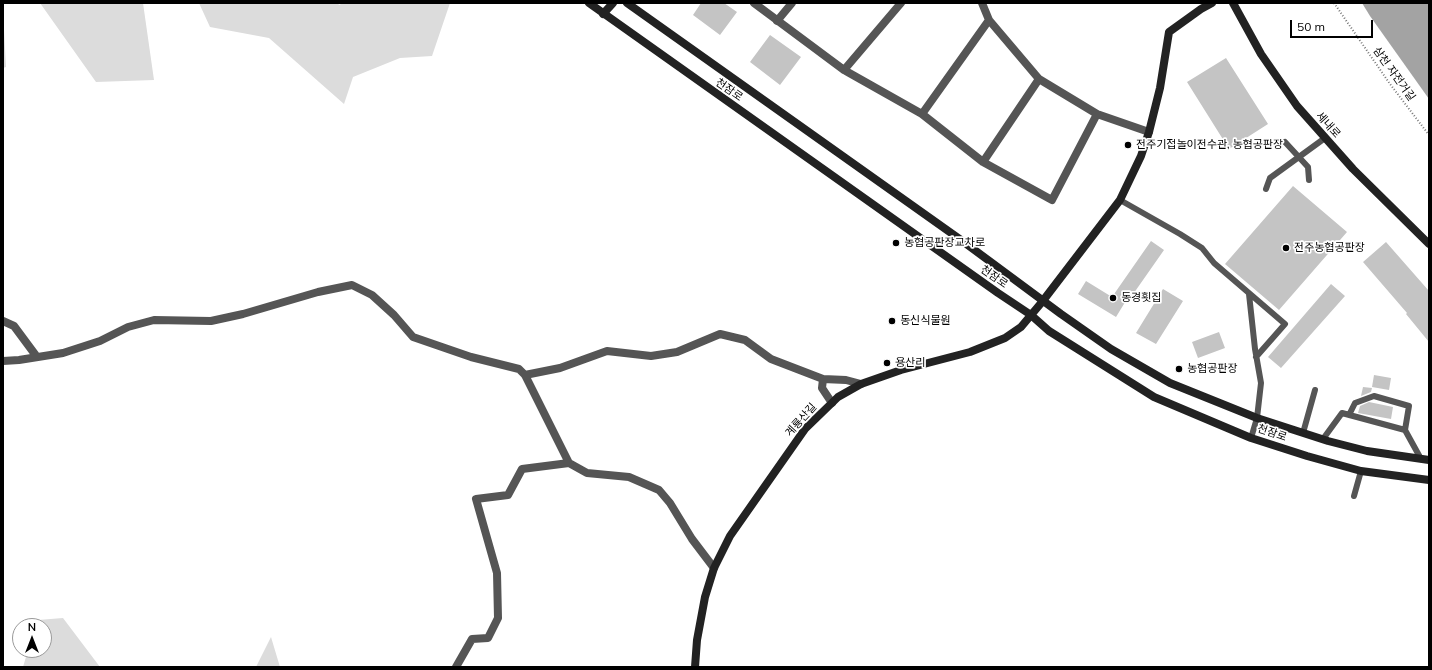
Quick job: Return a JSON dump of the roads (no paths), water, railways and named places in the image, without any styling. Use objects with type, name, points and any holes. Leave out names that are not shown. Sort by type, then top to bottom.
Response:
[{"type":"street","name":"천잠로","points":[[588,3],[1031,315],[1049,330],[1154,397],[1251,438],[1307,456],[1361,471],[1429,480]]},
{"type":"street","points":[[602,14],[613,3]]},
{"type":"street","name":"천잠로","points":[[627,3],[1011,276],[1042,302],[1111,349],[1170,383],[1257,418],[1302,433],[1367,450],[1425,460]]},
{"type":"street","points":[[754,3],[844,70],[922,114],[983,162],[1052,200],[1097,114]]},
{"type":"street","points":[[777,21],[792,3]]},
{"type":"street","points":[[844,70],[901,3]]},
{"type":"street","points":[[982,3],[989,20],[1039,79],[1097,114],[1149,132]]},
{"type":"street","points":[[1042,302],[1120,200],[1141,156],[1149,132],[1160,88],[1169,32],[1212,3]]},
{"type":"street","name":"세내로","points":[[1233,3],[1261,54],[1297,106],[1353,169],[1429,244]]},
{"type":"street","points":[[922,114],[989,20]]},
{"type":"street","points":[[983,162],[1039,79]]},
{"type":"street","points":[[3,361],[64,353],[100,341],[128,327],[154,320],[211,321],[243,314],[318,292],[352,285],[372,295],[394,315],[413,337],[471,357],[519,369],[525,375],[569,463]]},
{"type":"street","name":"계룡산길","points":[[696,667],[697,640],[705,597],[714,568],[730,536],[805,429],[838,397],[861,384],[901,370],[970,352],[1005,338],[1020,327],[1042,302]]},
{"type":"street","points":[[3,321],[14,326],[37,357]]},
{"type":"street","points":[[525,375],[560,368],[608,351],[651,356],[677,352],[720,334],[744,340],[771,359],[823,379],[846,380],[861,384]]},
{"type":"street","points":[[823,379],[822,388],[832,403]]},
{"type":"street","points":[[456,667],[472,638],[488,638],[498,618],[497,573],[476,499],[508,495],[522,469],[569,463],[588,473],[628,477],[659,490],[670,503],[692,539],[714,568]]},
{"type":"lane","points":[[1266,188],[1270,178],[1300,158],[1325,138]]},
{"type":"lane","points":[[1285,142],[1308,167],[1308,180]]},
{"type":"lane","points":[[1120,200],[1202,248],[1214,263],[1285,324],[1256,358]]},
{"type":"lane","points":[[1249,294],[1256,358],[1261,383],[1257,418],[1251,438]]},
{"type":"lane","points":[[1302,433],[1315,390]]},
{"type":"lane","points":[[1349,415],[1355,403],[1374,396],[1409,406],[1405,430]]},
{"type":"lane","points":[[1323,439],[1342,413],[1405,430],[1425,460]]},
{"type":"lane","points":[[1354,496],[1361,471]]},
{"type":"place","name":"전주기접놀이전수관, 농협공판장","points":[[1128,145]]},
{"type":"place","name":"농협공판장교차로","points":[[896,243]]},
{"type":"place","name":"전주농협공판장","points":[[1286,248]]},
{"type":"place","name":"동경횟집","points":[[1113,298]]},
{"type":"place","name":"동신식물원","points":[[892,321]]},
{"type":"place","name":"용산리","points":[[887,363]]},
{"type":"place","name":"농협공판장","points":[[1179,369]]}]
